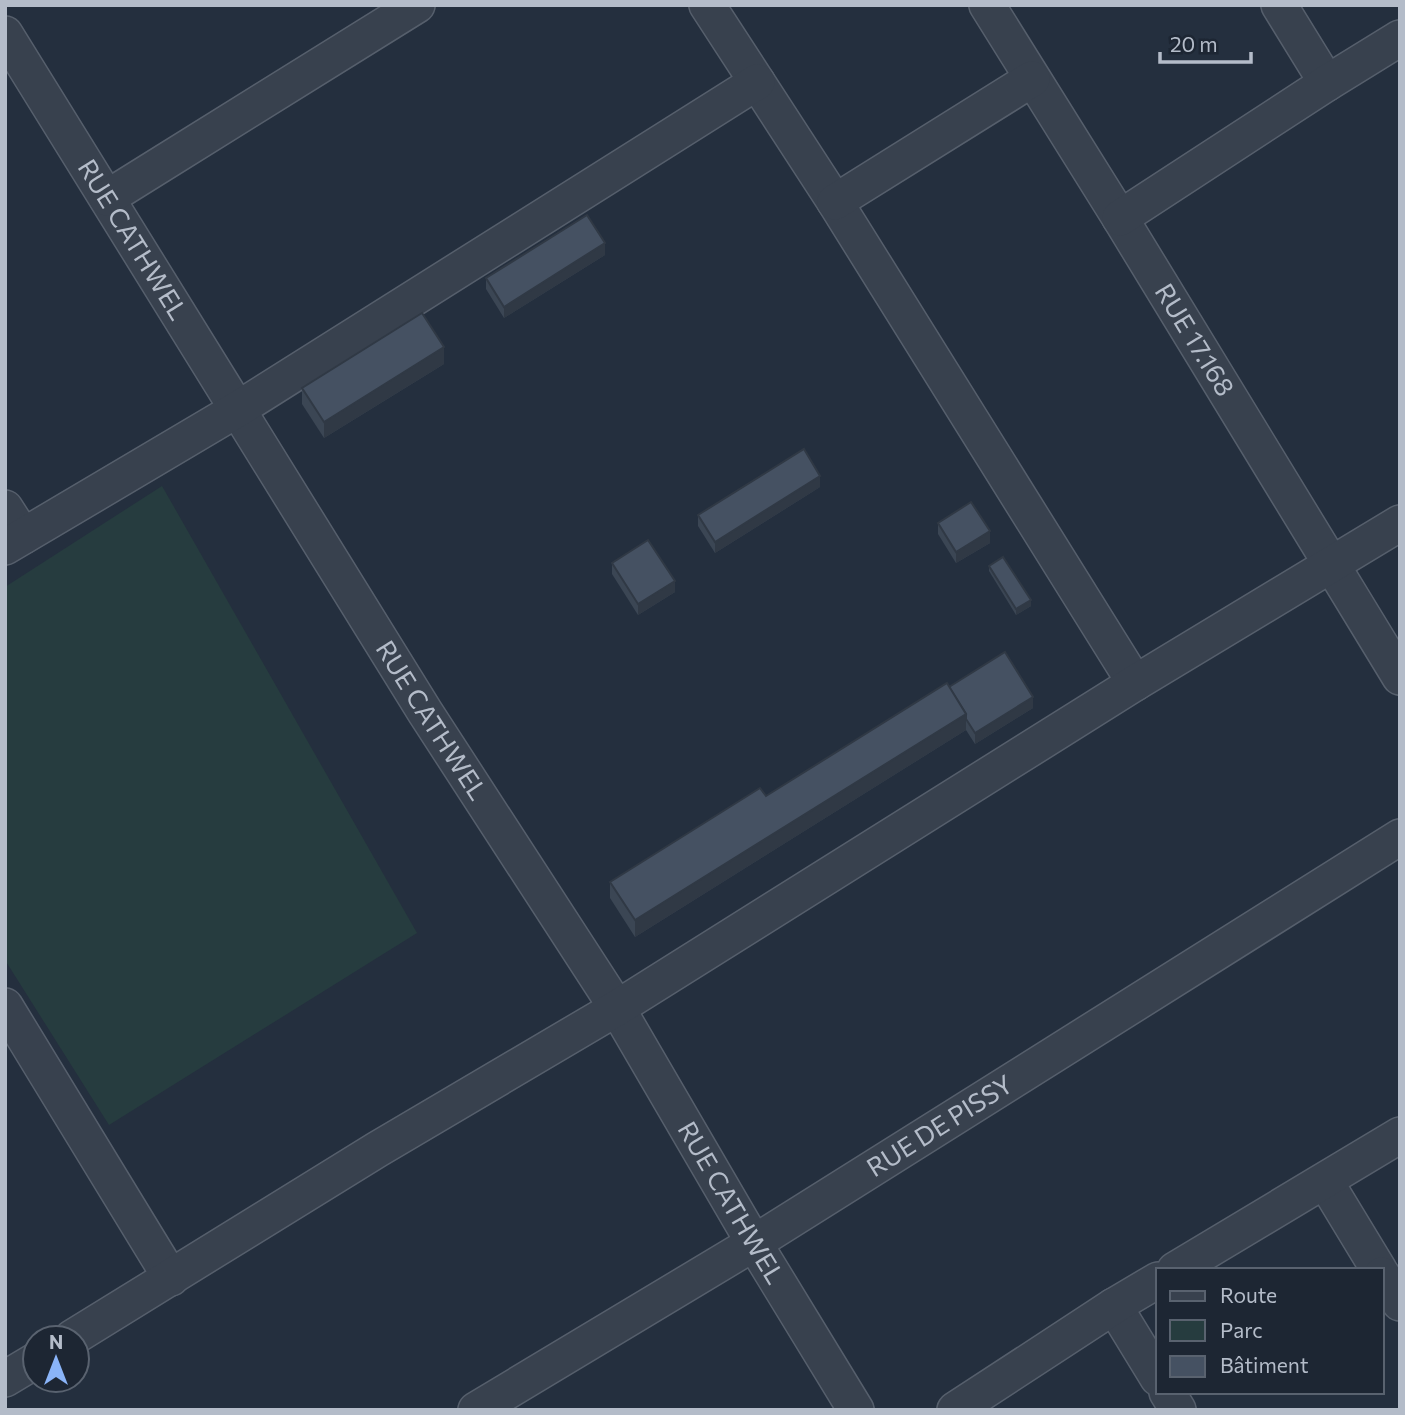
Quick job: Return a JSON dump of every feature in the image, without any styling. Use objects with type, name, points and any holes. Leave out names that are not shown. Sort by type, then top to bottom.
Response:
[{"type":"street","points":[[107,198],[416,5]]},
{"type":"street","points":[[707,5],[835,202],[1135,683]]},
{"type":"street","name":"RUE 17.168","points":[[987,5],[1400,677]]},
{"type":"street","points":[[1279,5],[1327,83]]},
{"type":"street","name":"RUE CATHWEL","points":[[5,34],[425,712],[617,1008],[754,1243],[856,1410]]},
{"type":"street","points":[[1120,218],[1400,38]]},
{"type":"street","points":[[835,202],[1032,79]]},
{"type":"street","points":[[11,530],[238,409],[757,82]]},
{"type":"street","points":[[91,1326],[378,1149],[617,1008],[1135,683],[1400,523]]},
{"type":"street","name":"RUE DE PISSY","points":[[476,1410],[754,1243],[1400,837]]},
{"type":"street","points":[[5,1006],[171,1278]]},
{"type":"street","points":[[1178,1268],[1400,1135]]},
{"type":"street","points":[[1325,1181],[1378,1268]]},
{"type":"street","points":[[1384,1278],[1400,1303]]},
{"type":"street","points":[[955,1410],[1156,1281]]},
{"type":"street","points":[[1114,1306],[1156,1375]]},
{"type":"street","points":[[5,1379],[21,1369]]},
{"type":"street","points":[[1168,1394],[1178,1410]]},
{"type":"green space","points":[[162,486],[417,933],[109,1125],[5,960],[5,587]]},
{"type":"building","points":[[587,215],[605,243],[504,307],[486,278]]},
{"type":"building","points":[[422,313],[444,347],[324,422],[302,388]]},
{"type":"building","points":[[804,449],[820,476],[715,542],[698,515]]},
{"type":"building","points":[[971,502],[990,531],[956,552],[938,523]]},
{"type":"building","points":[[648,540],[675,581],[638,604],[612,563]]},
{"type":"building","points":[[1003,557],[1031,600],[1016,609],[989,566]]},
{"type":"building","points":[[1005,652],[1033,697],[975,733],[949,687]]},
{"type":"building","points":[[947,683],[966,714],[635,920],[610,882],[760,788],[766,796]]}]
